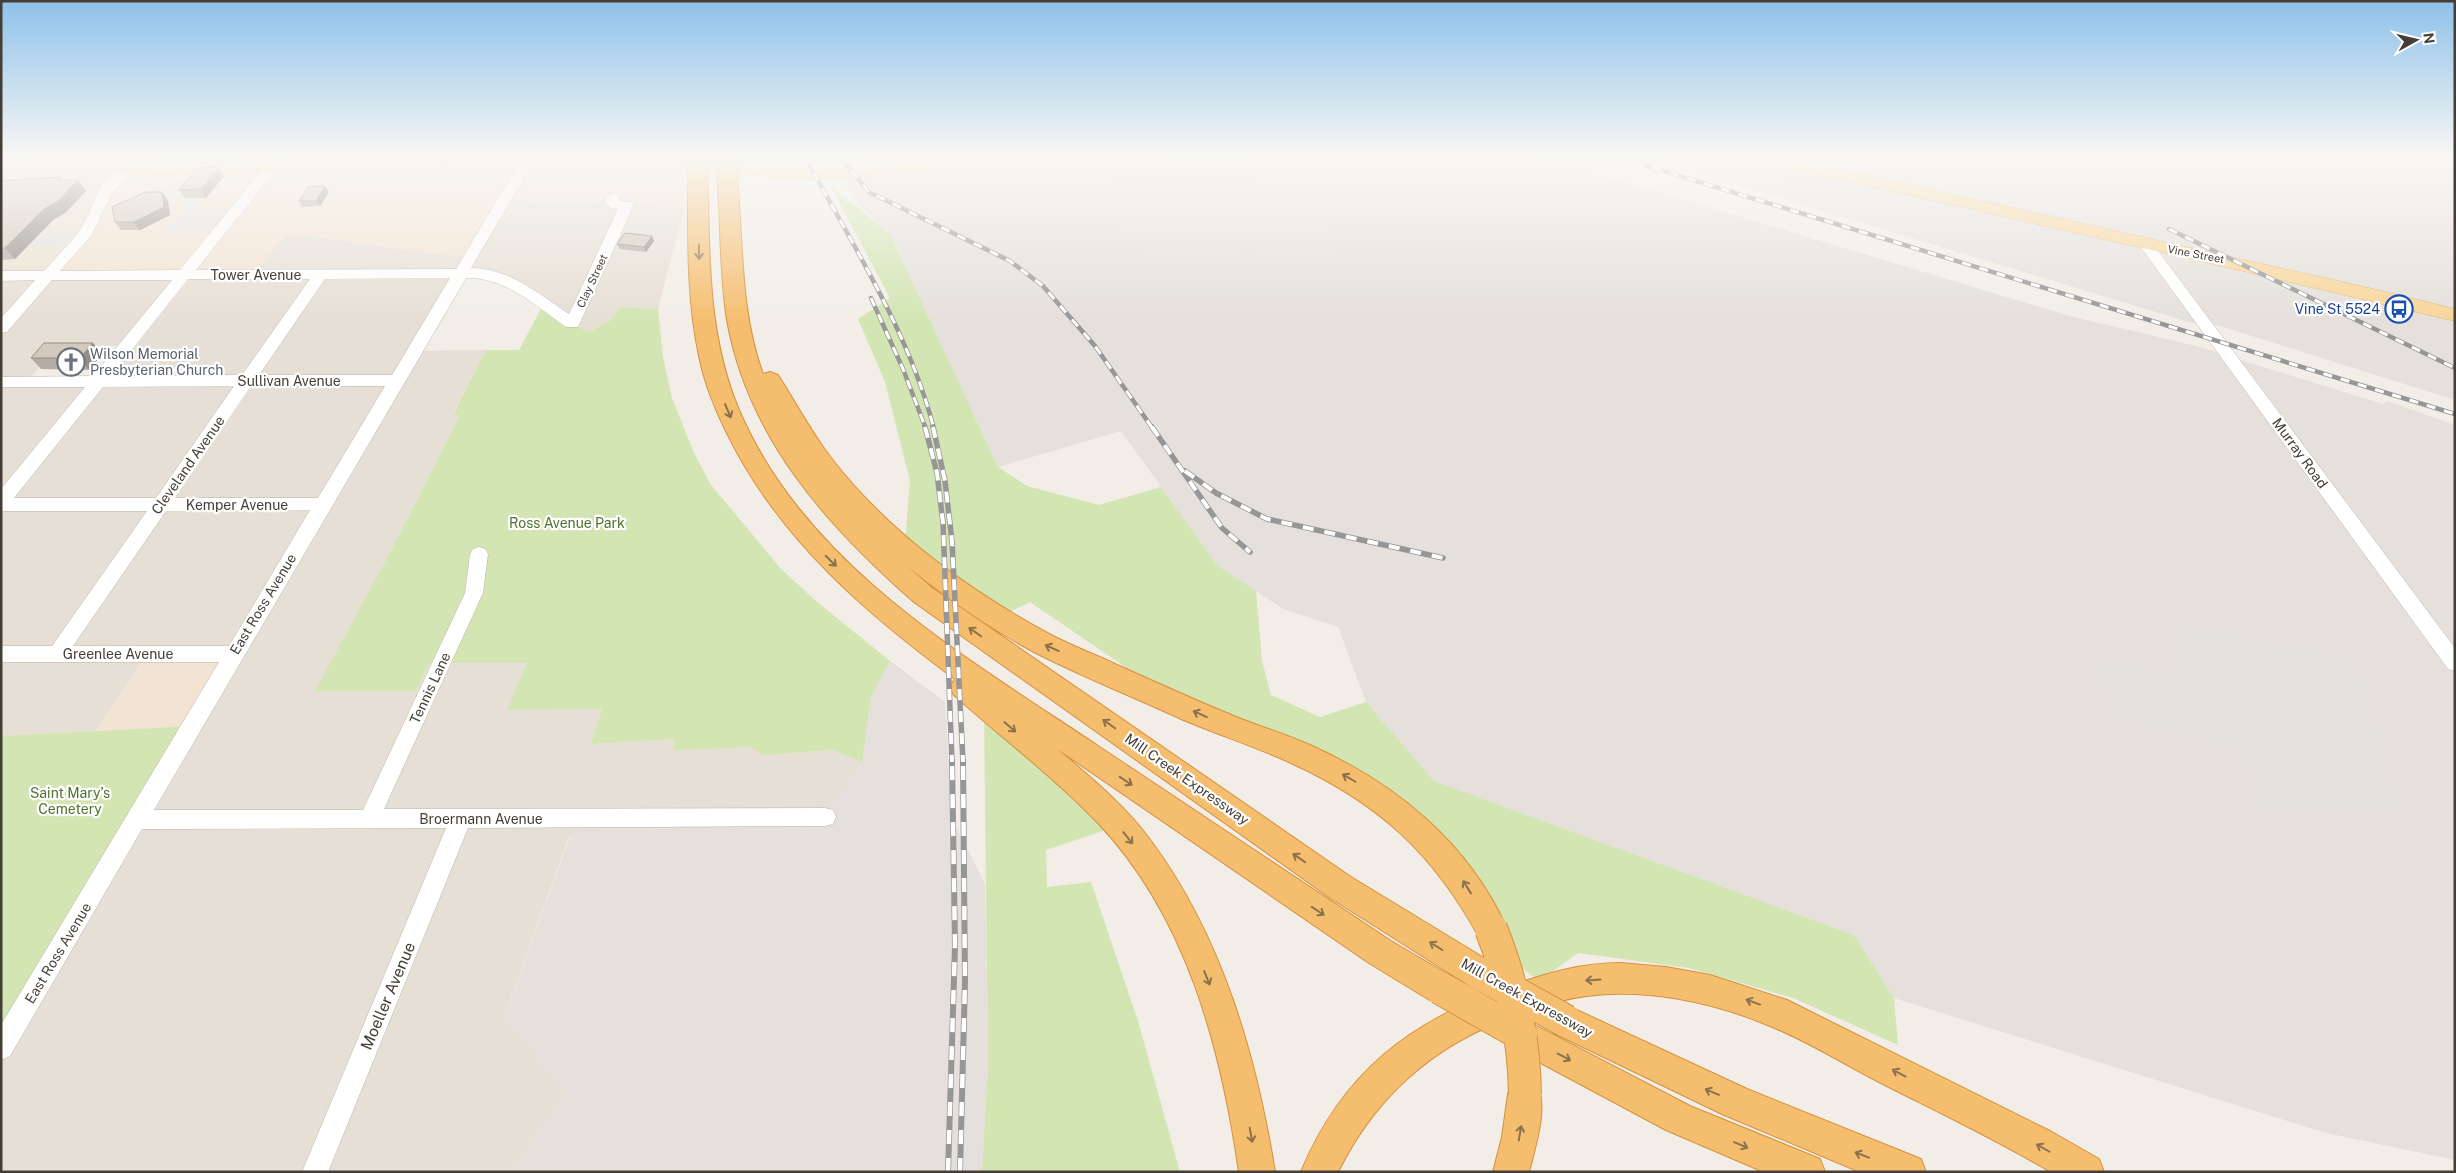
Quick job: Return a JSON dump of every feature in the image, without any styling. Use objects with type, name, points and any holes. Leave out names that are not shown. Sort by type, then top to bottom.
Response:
[{"type":"highway","points":[[698,212],[700,295],[705,338],[716,381],[739,436],[774,494],[818,548],[870,598],[941,654],[1372,947],[1521,1034],[1678,1118],[1807,1172]]},
{"type":"highway","name":"Mill Creek Expressway","points":[[730,212],[736,295],[742,341],[758,390],[772,420],[805,473],[863,543],[888,566],[930,600],[1340,887],[1477,972],[1566,1021],[1705,1089],[1856,1153],[1908,1172]]},
{"type":"highway","points":[[736,295],[748,317],[766,372],[794,421],[840,486],[898,542],[977,602],[1044,644],[1232,728],[1300,753],[1351,779],[1393,806],[1431,841],[1454,868],[1491,930],[1510,978],[1519,1016],[1525,1058],[1525,1094],[1520,1137],[1511,1172]]},
{"type":"highway","points":[[941,654],[952,676],[1110,815],[1168,891],[1196,948],[1217,1003],[1235,1062],[1257,1172]]},
{"type":"highway","points":[[1319,1172],[1342,1129],[1362,1098],[1381,1076],[1419,1046],[1479,1013],[1564,984],[1597,979],[1675,984],[1739,997],[1776,1010],[2037,1144],[2086,1172]]},
{"type":"main road","name":"Vine Street","points":[[2006,212],[2234,261],[2455,315]]},
{"type":"street","points":[[1,328],[86,233],[96,212]]},
{"type":"street","points":[[1,504],[236,212]]},
{"type":"street","name":"East Ross Avenue","points":[[1,1048],[496,212]]},
{"type":"street","name":"Clay Street","points":[[572,323],[625,212]]},
{"type":"street","name":"Murray Road","points":[[2145,243],[2455,663]]},
{"type":"street","name":"Tower Avenue","points":[[1,276],[489,274],[509,281],[572,323]]},
{"type":"street","name":"Cleveland Avenue","points":[[57,654],[320,276]]},
{"type":"street","name":"Sullivan Avenue","points":[[1,382],[397,380]]},
{"type":"street","name":"Kemper Avenue","points":[[1,504],[160,506],[322,504]]},
{"type":"street","name":"Tennis Lane","points":[[370,819],[474,593],[479,554]]},
{"type":"street","name":"Greenlee Avenue","points":[[1,654],[234,654]]},
{"type":"street","name":"Broermann Avenue","points":[[136,820],[824,817]]},
{"type":"street","name":"Moeller Avenue","points":[[314,1172],[461,819]]},
{"type":"shaded area","points":[[1,212],[98,212],[86,233],[48,276],[1,276]]},
{"type":"shaded area","points":[[92,212],[496,212],[470,256],[442,255],[289,233],[271,252],[255,275],[48,276]]},
{"type":"shaded area","points":[[227,212],[210,233],[164,232],[182,213]]},
{"type":"shaded area","points":[[496,212],[683,212],[658,309],[621,307],[610,321],[588,332],[509,281],[459,275],[415,351],[486,350],[453,414],[460,415],[316,691],[416,691],[429,663],[527,663],[602,709],[591,744],[676,739],[673,751],[750,747],[764,755],[832,750],[862,762],[825,817],[569,837],[504,1017],[566,1093],[510,1172],[1,1172],[1,1048],[192,726],[148,654],[95,731],[1,736],[1,276],[271,252],[289,233],[442,255],[470,256]],"holes":[[[58,346],[128,346],[100,381],[27,381]]]},
{"type":"shaded area","points":[[866,212],[1724,212],[2070,316],[2196,346],[2383,404],[2388,401],[2455,425],[2455,1160],[2326,1133],[1894,998],[1854,935],[1434,781],[1366,702],[1338,627],[1283,609],[1218,566],[1121,431],[998,467],[890,234]]},
{"type":"shaded area","points":[[1108,212],[1272,212],[1285,223],[1315,218],[1326,237],[1320,239],[1329,254],[1327,262],[1334,271],[1295,286],[1249,245],[1170,275]]},
{"type":"shaded area","points":[[1826,212],[2455,212],[2455,400],[2220,326],[2192,323]]},
{"type":"shaded area","points":[[1839,212],[1970,212],[2050,229],[2127,250],[2144,262],[2184,318],[1910,236],[1910,231]]},
{"type":"shaded area","points":[[45,231],[75,231],[62,246],[31,246]]},
{"type":"shaded area","points":[[2174,624],[2353,662],[2397,807],[2258,807],[2244,745],[2110,717],[2101,659],[2185,676]]},
{"type":"shaded area","points":[[148,654],[234,654],[192,726],[95,731]]},
{"type":"shaded area","points":[[890,661],[945,702],[952,818],[985,884],[988,1063],[982,1172],[510,1172],[566,1093],[504,1018],[576,820],[824,817],[862,762],[871,697]]},
{"type":"green space","points":[[844,212],[863,212],[890,234],[998,467],[1027,486],[1099,505],[1161,487],[1218,566],[1256,591],[1262,661],[1271,695],[1320,717],[1366,702],[1434,781],[1854,935],[1894,998],[1898,1045],[1793,998],[1689,968],[1578,953],[1539,981],[1517,964],[1419,820],[1134,673],[1030,602],[988,622],[904,555],[910,481],[885,382],[858,319],[890,298]]},
{"type":"green space","name":"Ross Avenue Park","points":[[543,305],[588,332],[610,321],[621,307],[658,309],[663,357],[672,398],[694,453],[711,485],[781,569],[816,601],[890,661],[871,697],[862,762],[832,750],[764,755],[750,747],[673,751],[675,739],[591,744],[602,709],[507,710],[527,663],[429,663],[416,691],[315,691],[386,560],[460,415],[453,415],[486,350],[519,350]]},
{"type":"green space","points":[[984,713],[1065,778],[1106,830],[1046,850],[1047,887],[1091,882],[1138,1021],[1180,1172],[982,1172],[988,1063]]},
{"type":"green space","name":"Saint Mary’s Cemetery","points":[[192,726],[1,1048],[1,736]]},
{"type":"building","points":[[1,212],[41,212],[5,248],[1,249]]},
{"type":"building","points":[[113,212],[155,212],[134,222],[115,222]]},
{"type":"building","points":[[625,233],[652,236],[644,247],[617,244]]},
{"type":"building","points":[[44,343],[93,343],[80,358],[31,358]]},
{"type":"railway","points":[[835,212],[895,323],[923,393],[934,429]]},
{"type":"railway","points":[[909,212],[1010,261],[1043,286],[1095,346],[1153,429]]},
{"type":"railway","points":[[1796,212],[2455,414]]},
{"type":"railway","points":[[2169,229],[2455,368]]},
{"type":"railway","points":[[871,298],[903,369],[926,429]]},
{"type":"railway","points":[[925,427],[937,473],[943,523],[952,762]]},
{"type":"railway","points":[[933,427],[945,481],[952,541],[963,762]]},
{"type":"railway","points":[[1152,427],[1222,528],[1250,552]]},
{"type":"railway","points":[[1185,471],[1216,493],[1267,519],[1443,558]]},
{"type":"railway","points":[[948,1172],[955,945],[952,761]]},
{"type":"railway","points":[[960,1172],[965,981],[963,761]]},
{"type":"place","name":"Vine St 5524","points":[[2399,309]]},
{"type":"place","name":"Wilson Memorial Presbyterian Church","points":[[71,362]]}]
